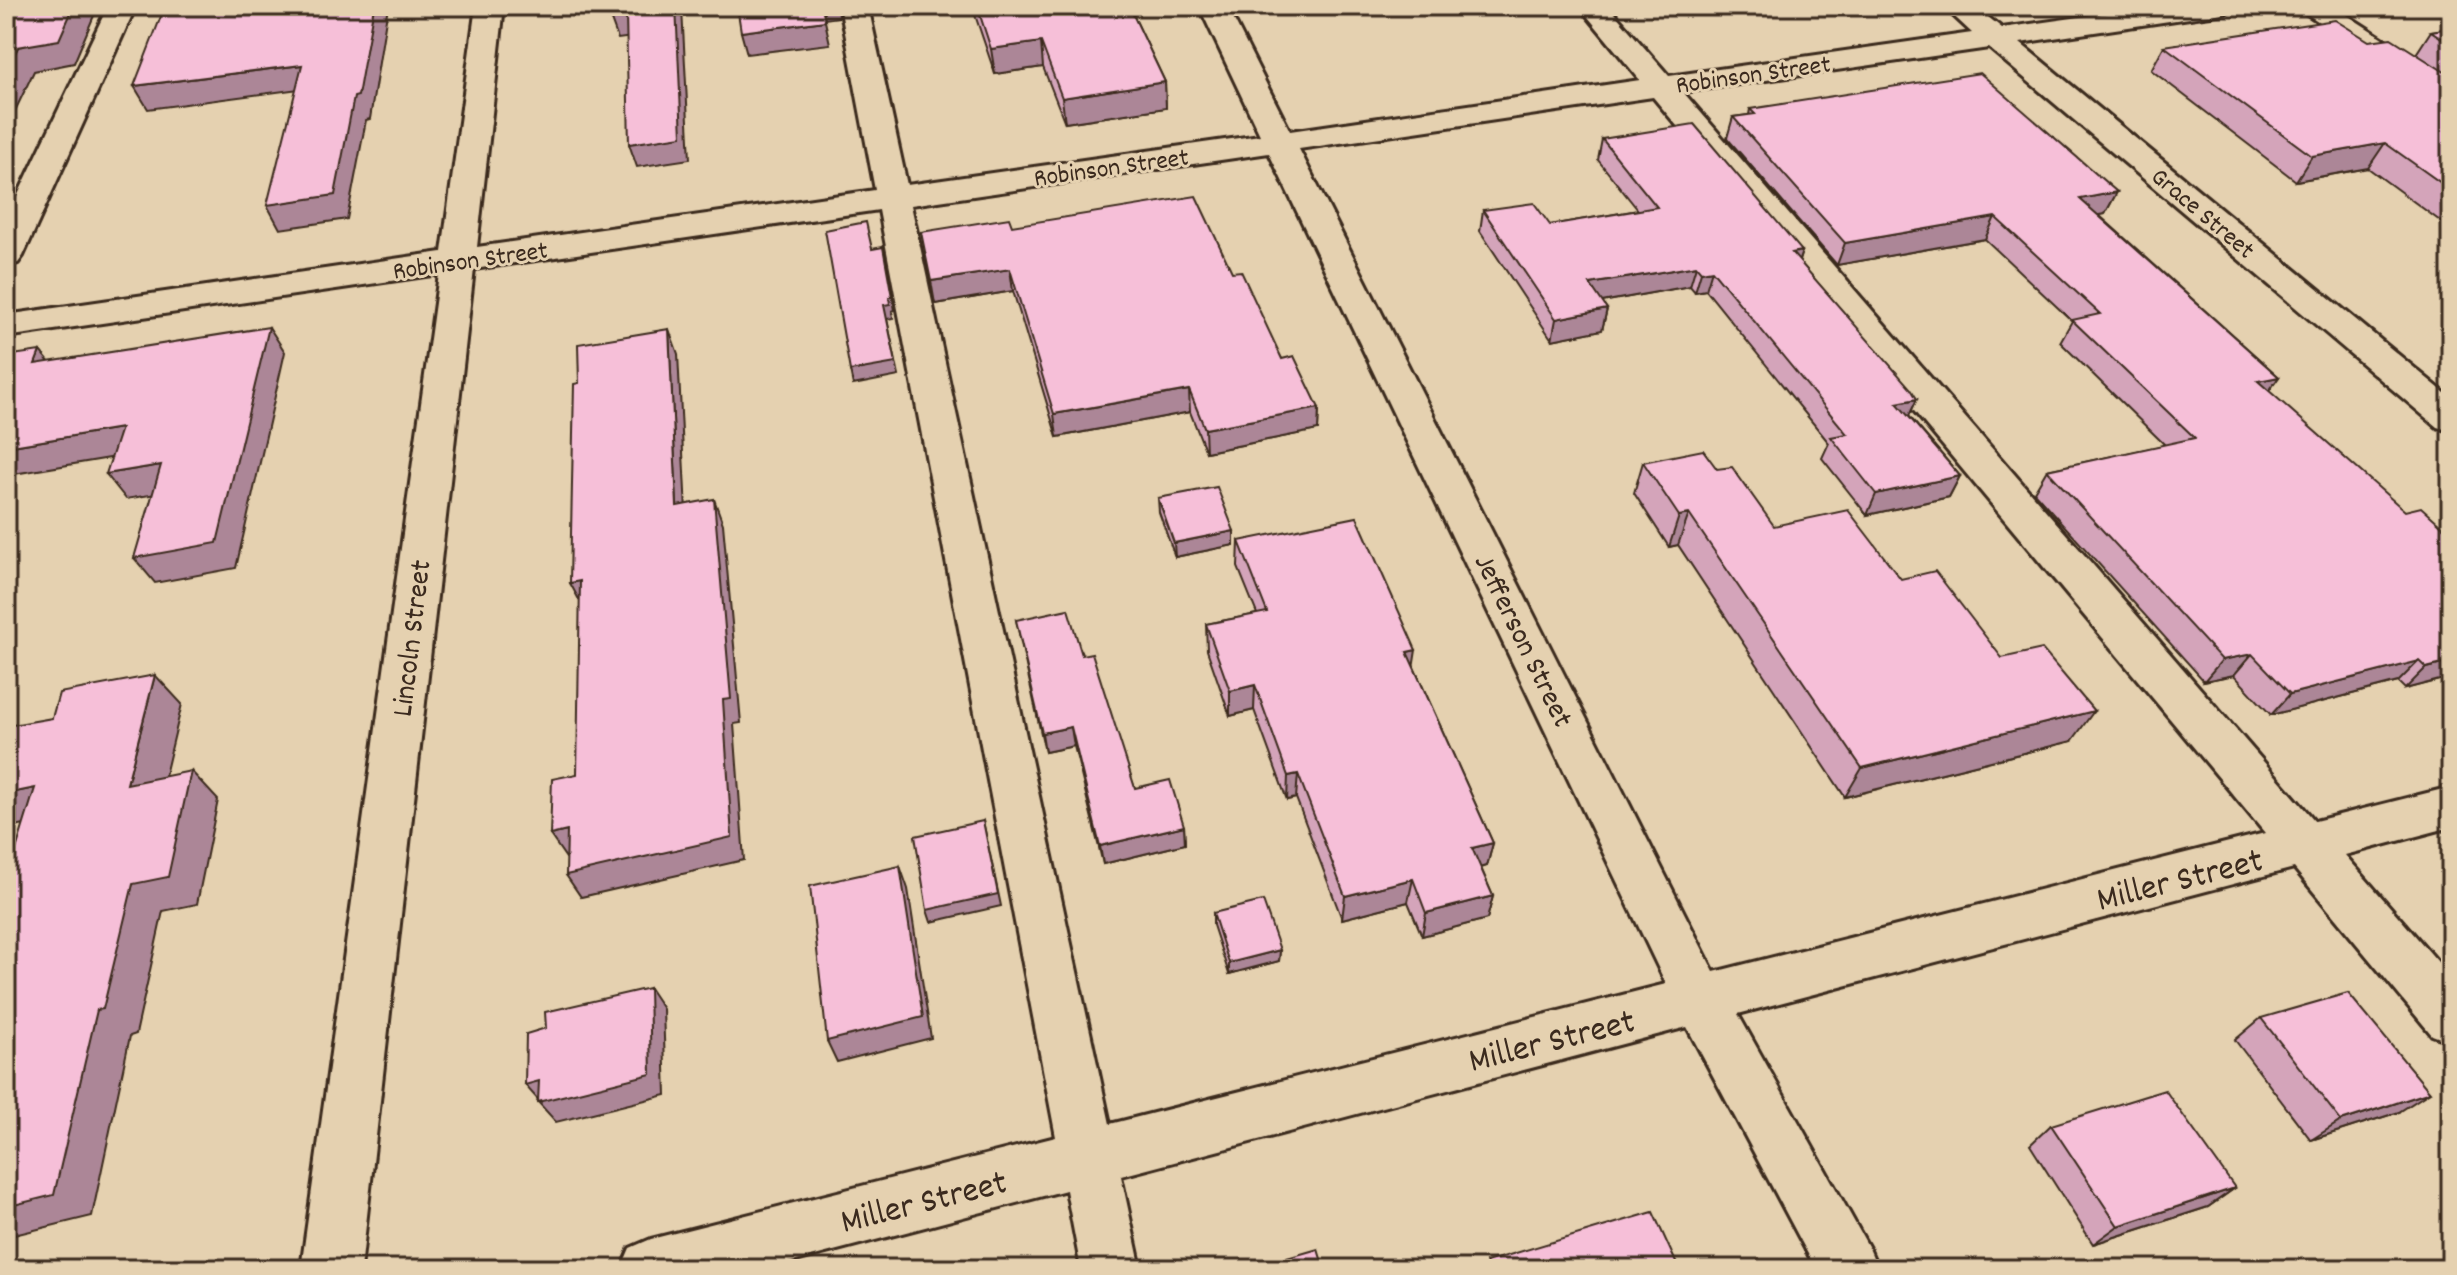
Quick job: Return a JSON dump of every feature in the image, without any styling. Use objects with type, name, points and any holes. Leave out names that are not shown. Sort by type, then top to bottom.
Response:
[{"type":"street","points":[[6,256],[122,6]]},
{"type":"street","name":"Lincoln Street","points":[[331,1269],[490,6]]},
{"type":"street","points":[[854,6],[1111,1269]]},
{"type":"street","name":"Jefferson Street","points":[[1213,6],[1701,1000],[1848,1269]]},
{"type":"street","points":[[1593,6],[2451,1017]]},
{"type":"street","name":"Grace Street","points":[[1957,6],[2451,418]]},
{"type":"street","name":"Robinson Street","points":[[6,326],[2217,6]]},
{"type":"street","points":[[2314,6],[2451,95]]},
{"type":"street","name":"Miller Street","points":[[651,1269],[2451,807]]},
{"type":"building","points":[[6,6],[74,6],[59,40],[18,47],[6,71]]},
{"type":"building","points":[[165,6],[374,6],[358,96],[354,97],[335,195],[267,205],[302,65],[134,86]]},
{"type":"building","points":[[610,6],[676,6],[682,136],[629,144],[626,15],[610,17]]},
{"type":"building","points":[[737,6],[822,6],[825,21],[741,32]]},
{"type":"building","points":[[977,6],[1129,6],[1165,82],[1062,98],[1041,42],[991,49]]},
{"type":"building","points":[[2335,20],[2369,41],[2391,38],[2451,76],[2451,190],[2385,143],[2312,156],[2164,46]]},
{"type":"building","points":[[2451,28],[2451,44],[2431,31]]},
{"type":"building","points":[[1980,73],[2117,192],[2080,199],[2279,377],[2258,381],[2405,511],[2421,507],[2451,534],[2451,662],[2426,668],[2419,661],[2290,694],[2252,654],[2222,660],[2047,470],[2195,438],[2072,320],[2100,314],[1995,217],[1845,243],[1733,117],[1755,114],[1750,109]]},
{"type":"building","points":[[1694,124],[1802,251],[1792,253],[1911,389],[1917,399],[1897,403],[1960,476],[1876,494],[1831,437],[1847,434],[1712,270],[1701,272],[1696,266],[1590,284],[1607,309],[1556,319],[1483,210],[1534,203],[1550,225],[1657,207],[1602,139]]},
{"type":"building","points":[[1196,196],[1232,272],[1241,271],[1282,359],[1294,356],[1319,408],[1205,429],[1189,390],[1054,414],[1010,269],[931,281],[921,232],[1009,218],[1012,226]]},
{"type":"building","points":[[866,222],[872,249],[883,247],[892,297],[889,297],[890,304],[884,305],[896,363],[850,371],[825,230]]},
{"type":"building","points":[[269,327],[217,543],[134,558],[161,465],[106,474],[121,428],[6,447],[6,356],[40,351],[35,364]]},
{"type":"building","points":[[669,329],[677,506],[714,499],[731,699],[723,700],[732,837],[566,875],[567,831],[550,835],[552,779],[577,774],[580,581],[570,583],[574,384],[579,383],[578,344]]},
{"type":"building","points":[[1703,450],[1717,469],[1732,467],[1774,526],[1848,510],[1901,579],[1935,571],[2002,658],[2042,649],[2094,711],[1862,768],[1689,514],[1679,516],[1643,462]]},
{"type":"building","points":[[1217,487],[1234,531],[1174,543],[1158,498]]},
{"type":"building","points":[[1357,517],[1416,650],[1407,652],[1493,843],[1472,848],[1493,896],[1426,913],[1413,879],[1345,896],[1298,774],[1288,776],[1255,685],[1230,691],[1206,624],[1267,612],[1239,541]]},
{"type":"building","points":[[1068,609],[1082,655],[1092,653],[1135,788],[1170,780],[1184,826],[1100,846],[1071,727],[1042,733],[1016,620]]},
{"type":"building","points":[[155,675],[127,784],[191,771],[168,877],[133,884],[103,1009],[97,1010],[54,1195],[6,1207],[6,882],[35,788],[6,794],[6,726],[52,718],[59,693]]},
{"type":"building","points":[[983,821],[998,894],[927,910],[915,836]]},
{"type":"building","points":[[900,866],[923,1017],[827,1041],[810,886]]},
{"type":"building","points":[[1263,901],[1280,950],[1229,963],[1213,913]]},
{"type":"building","points":[[649,988],[651,1074],[538,1102],[539,1081],[525,1085],[526,1034],[546,1028],[545,1012]]},
{"type":"building","points":[[2348,993],[2430,1092],[2341,1121],[2261,1018]]},
{"type":"building","points":[[2165,1090],[2235,1188],[2118,1226],[2051,1125]]},
{"type":"building","points":[[1653,1212],[1679,1269],[1488,1269],[1486,1262]]},
{"type":"building","points":[[1318,1249],[1324,1269],[1249,1269]]}]
